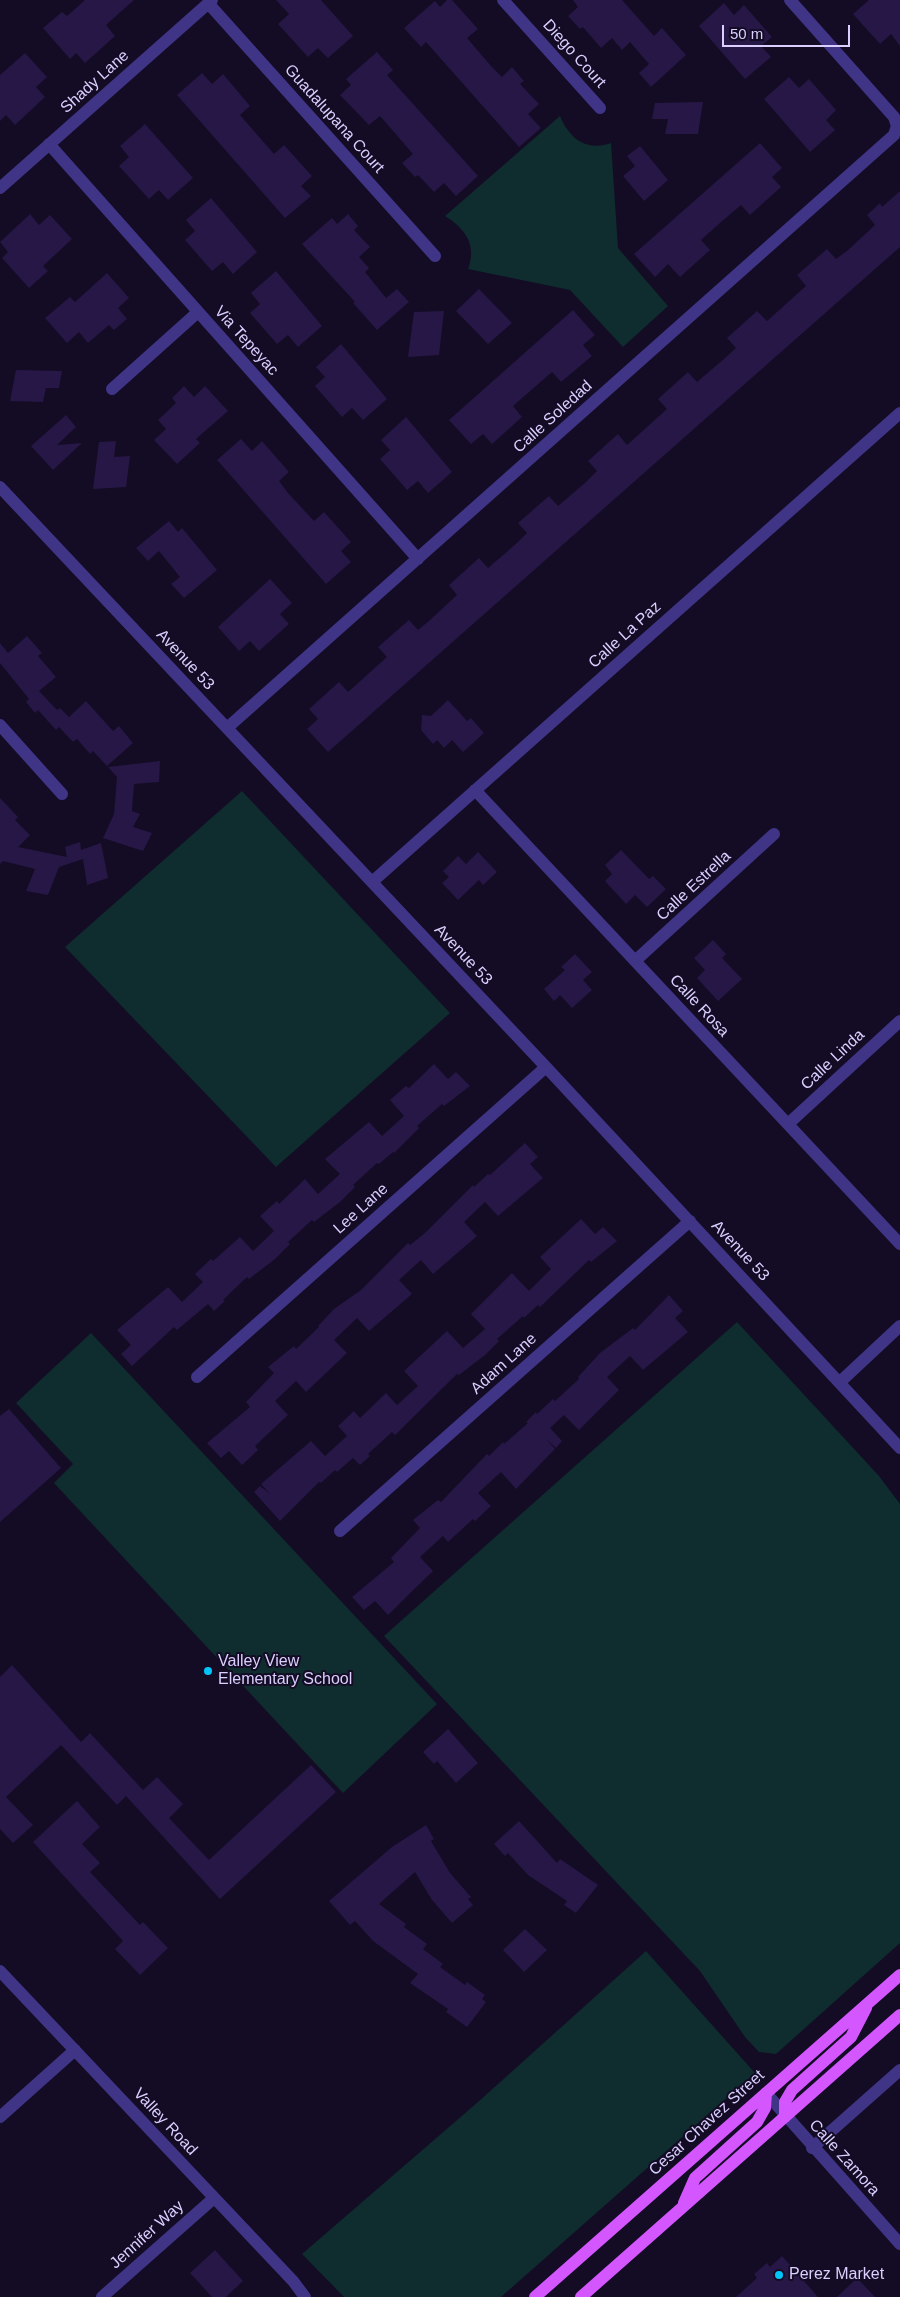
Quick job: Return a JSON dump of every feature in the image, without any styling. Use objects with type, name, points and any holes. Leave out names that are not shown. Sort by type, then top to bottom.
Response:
[{"type":"main road","name":"Cesar Chavez Street","points":[[536,2297],[900,1975]]},
{"type":"main road","points":[[785,2117],[786,2102],[792,2090],[851,2037],[870,2002]]},
{"type":"main road","points":[[581,2297],[900,2015]]},
{"type":"main road","points":[[682,2208],[695,2178],[757,2122],[765,2108],[766,2093]]},
{"type":"street","name":"Diego Court","points":[[503,0],[600,108]]},
{"type":"street","name":"Calle Soledad","points":[[227,728],[894,135],[897,126],[890,112],[790,0]]},
{"type":"street","name":"Shady Lane","points":[[0,188],[210,2]]},
{"type":"street","name":"Guadalupana Court","points":[[210,2],[435,256]]},
{"type":"street","name":"Via Tepeyac","points":[[49,144],[418,559]]},
{"type":"street","points":[[112,389],[198,312]]},
{"type":"street","name":"Calle La Paz","points":[[372,882],[900,412]]},
{"type":"street","name":"Avenue 53","points":[[0,487],[546,1067],[900,1448]]},
{"type":"street","points":[[0,725],[62,794]]},
{"type":"street","name":"Calle Rosa","points":[[475,790],[900,1244]]},
{"type":"street","name":"Calle Estrella","points":[[635,962],[774,834]]},
{"type":"street","name":"Calle Linda","points":[[788,1124],[900,1020]]},
{"type":"street","name":"Lee Lane","points":[[197,1376],[546,1067]]},
{"type":"street","name":"Adam Lane","points":[[340,1531],[690,1221]]},
{"type":"street","points":[[840,1382],[900,1326]]},
{"type":"street","name":"Valley Road","points":[[0,1971],[293,2281],[305,2297]]},
{"type":"street","points":[[0,2117],[75,2050]]},
{"type":"street","points":[[812,2148],[900,2070]]},
{"type":"street","name":"Calle Zamora","points":[[766,2093],[812,2148],[900,2244]]},
{"type":"street","name":"Jennifer Way","points":[[102,2297],[214,2198]]},
{"type":"green space","points":[[560,116],[568,131],[580,141],[594,146],[611,143],[618,248],[668,306],[623,347],[570,290],[468,269],[471,253],[468,239],[459,227],[445,216]]},
{"type":"green space","points":[[242,791],[450,1013],[276,1167],[65,947]]},
{"type":"green space","points":[[737,1322],[879,1476],[900,1504],[900,1943],[776,2054],[759,2052],[745,2037],[700,1971],[384,1636]]},
{"type":"green space","points":[[91,1333],[437,1704],[343,1793],[54,1483],[73,1464],[16,1403]]},
{"type":"green space","points":[[646,1951],[755,2073],[501,2297],[344,2297],[302,2254],[478,2102]]},
{"type":"building","points":[[85,0],[134,0],[106,25],[115,36],[85,63],[76,53],[70,59],[43,28],[62,12],[67,16]]},
{"type":"building","points":[[276,0],[321,0],[353,36],[328,58],[318,48],[308,57],[278,24],[289,14]]},
{"type":"building","points":[[447,0],[452,0],[478,29],[467,38],[491,66],[502,77],[512,67],[524,81],[520,84],[539,104],[528,114],[541,128],[519,147],[426,42],[421,47],[404,28],[435,1],[440,7]]},
{"type":"building","points":[[573,0],[622,0],[654,36],[662,28],[686,55],[651,87],[639,73],[649,64],[630,42],[622,50],[612,38],[601,48],[583,27],[580,29],[568,16],[578,7]]},
{"type":"building","points":[[869,0],[900,0],[900,46],[891,34],[880,44],[853,14]]},
{"type":"building","points":[[724,3],[734,15],[744,5],[772,37],[761,46],[771,57],[745,79],[699,26]]},
{"type":"building","points":[[377,52],[393,70],[387,75],[478,176],[456,196],[444,183],[434,192],[418,175],[415,177],[402,163],[413,154],[380,116],[369,125],[340,95],[351,85],[346,79]]},
{"type":"building","points":[[25,53],[47,77],[36,87],[45,97],[15,125],[6,115],[0,121],[0,75]]},
{"type":"building","points":[[202,73],[212,84],[223,74],[250,106],[240,115],[274,154],[284,145],[312,176],[301,186],[311,196],[285,218],[177,95]]},
{"type":"building","points":[[789,77],[799,88],[809,79],[836,110],[826,120],[835,130],[810,152],[764,99]]},
{"type":"building","points":[[703,102],[698,134],[665,134],[668,119],[652,119],[655,103]]},
{"type":"building","points":[[145,124],[193,178],[168,200],[159,190],[149,199],[119,166],[129,157],[120,146]]},
{"type":"building","points":[[760,143],[782,168],[772,177],[781,187],[750,215],[741,205],[720,223],[701,240],[710,250],[680,277],[668,264],[655,277],[634,254]]},
{"type":"building","points":[[640,146],[668,180],[644,201],[623,176],[635,166],[627,156]]},
{"type":"building","points":[[900,191],[900,247],[328,752],[307,729],[318,719],[309,709],[339,682],[348,692],[387,657],[378,647],[409,620],[418,630],[430,620],[457,595],[449,585],[479,558],[488,568],[517,543],[527,533],[518,523],[549,496],[558,506],[586,482],[597,471],[588,461],[618,434],[627,445],[667,409],[658,399],[688,372],[697,382],[725,358],[736,348],[727,338],[757,311],[767,321],[806,286],[797,275],[827,249],[836,259],[848,250],[875,225],[867,215],[880,203],[882,207]]},
{"type":"building","points":[[211,198],[257,252],[233,274],[223,262],[212,271],[185,240],[195,231],[186,220]]},
{"type":"building","points":[[30,214],[39,225],[50,215],[72,239],[43,266],[48,271],[29,288],[2,258],[8,252],[0,242]]},
{"type":"building","points":[[348,214],[358,226],[354,230],[370,247],[359,257],[369,268],[365,272],[386,298],[397,289],[409,302],[377,330],[353,303],[355,302],[302,244],[332,218],[337,224]]},
{"type":"building","points":[[276,271],[322,326],[298,347],[288,335],[277,344],[250,313],[260,304],[251,293]]},
{"type":"building","points":[[107,273],[129,298],[118,308],[127,319],[114,330],[109,325],[88,343],[79,332],[67,343],[45,318],[70,297],[75,302]]},
{"type":"building","points":[[479,289],[512,323],[488,344],[456,311]]},
{"type":"building","points":[[573,310],[595,335],[583,345],[592,356],[561,382],[552,372],[513,406],[522,417],[492,444],[483,434],[471,444],[449,420]]},
{"type":"building","points":[[444,311],[439,355],[408,357],[414,312]]},
{"type":"building","points":[[341,344],[387,399],[363,420],[352,408],[342,417],[315,386],[325,377],[316,367]]},
{"type":"building","points":[[16,370],[62,371],[59,388],[46,388],[43,402],[10,401]]},
{"type":"building","points":[[184,386],[194,397],[205,386],[228,411],[196,439],[200,443],[177,464],[154,440],[166,429],[158,420],[176,403],[172,398]]},
{"type":"building","points":[[66,415],[76,427],[57,445],[82,443],[53,470],[31,446]]},
{"type":"building","points":[[406,417],[452,472],[428,493],[418,481],[407,490],[380,459],[390,450],[381,440]]},
{"type":"building","points":[[241,439],[252,451],[262,441],[289,472],[279,481],[288,493],[314,521],[324,512],[351,542],[341,551],[351,562],[326,584],[217,460]]},
{"type":"building","points":[[116,441],[114,457],[130,456],[126,487],[93,489],[99,442]]},
{"type":"building","points":[[169,521],[178,532],[182,528],[217,570],[184,598],[171,584],[180,577],[159,551],[148,561],[136,548]]},
{"type":"building","points":[[270,579],[292,603],[280,614],[289,624],[259,651],[250,641],[239,651],[218,627]]},
{"type":"building","points":[[27,636],[42,653],[38,656],[56,677],[39,691],[57,710],[60,708],[69,717],[86,701],[113,731],[119,726],[133,743],[107,766],[93,751],[90,754],[77,739],[73,742],[59,727],[56,730],[38,710],[35,713],[26,702],[29,699],[0,663],[0,643],[8,653]]},
{"type":"building","points":[[448,700],[467,721],[471,718],[484,733],[463,752],[452,740],[444,748],[437,740],[433,744],[421,730],[422,715],[431,716]]},
{"type":"building","points":[[160,761],[159,782],[134,784],[132,811],[140,814],[133,827],[152,833],[143,851],[103,838],[114,814],[117,777],[108,767]]},
{"type":"building","points":[[0,798],[18,817],[15,820],[30,835],[18,847],[67,857],[65,847],[80,842],[81,850],[101,843],[108,878],[87,885],[83,859],[59,867],[48,895],[26,891],[35,869],[3,861],[0,864]]},
{"type":"building","points":[[621,850],[649,879],[653,876],[666,889],[647,907],[635,895],[626,904],[605,881],[612,874],[605,865]]},
{"type":"building","points":[[478,852],[497,872],[483,885],[479,880],[458,900],[442,883],[449,877],[443,871],[458,856],[466,864]]},
{"type":"building","points":[[713,940],[726,954],[722,958],[742,979],[718,1001],[697,978],[705,970],[694,958]]},
{"type":"building","points":[[575,954],[592,972],[583,980],[592,990],[572,1008],[560,995],[554,1001],[544,989],[565,970],[561,967]]},
{"type":"building","points":[[434,1064],[448,1079],[456,1072],[470,1086],[444,1106],[442,1104],[417,1126],[419,1128],[394,1153],[379,1164],[377,1163],[353,1185],[355,1187],[340,1202],[314,1222],[312,1220],[288,1242],[290,1244],[275,1259],[249,1279],[247,1277],[214,1311],[208,1304],[177,1330],[174,1327],[132,1366],[121,1354],[131,1345],[117,1330],[168,1287],[182,1302],[203,1282],[195,1274],[240,1237],[253,1251],[274,1231],[260,1216],[277,1201],[279,1204],[305,1179],[318,1194],[340,1174],[325,1159],[369,1122],[382,1136],[404,1116],[390,1100],[406,1086],[409,1088]]},
{"type":"building","points":[[525,1143],[538,1157],[530,1164],[543,1178],[498,1216],[485,1202],[464,1222],[477,1236],[433,1274],[421,1260],[399,1280],[412,1294],[369,1331],[357,1318],[334,1340],[347,1353],[306,1392],[296,1381],[275,1401],[288,1415],[255,1446],[258,1450],[242,1465],[229,1451],[221,1458],[207,1443],[250,1407],[246,1402],[274,1373],[268,1367],[294,1346],[296,1349],[319,1327],[334,1309],[361,1290],[408,1243],[410,1245],[425,1233],[473,1185],[474,1187],[488,1174],[490,1175]]},
{"type":"building","points":[[581,1219],[595,1234],[603,1227],[617,1241],[591,1262],[589,1260],[540,1307],[538,1305],[524,1318],[523,1316],[497,1339],[499,1341],[485,1355],[459,1375],[457,1374],[395,1435],[392,1432],[368,1454],[370,1456],[360,1465],[353,1458],[337,1472],[335,1470],[321,1483],[319,1482],[280,1521],[254,1492],[260,1486],[270,1494],[261,1484],[311,1441],[325,1456],[347,1436],[338,1426],[354,1411],[360,1418],[386,1393],[397,1405],[418,1386],[404,1371],[447,1331],[463,1348],[485,1329],[471,1314],[512,1273],[529,1291],[551,1269],[540,1257]]},
{"type":"building","points":[[669,1295],[683,1311],[675,1318],[688,1332],[643,1370],[630,1356],[607,1377],[619,1390],[579,1430],[564,1415],[550,1428],[562,1441],[556,1448],[546,1439],[555,1449],[516,1489],[501,1472],[478,1493],[491,1506],[475,1521],[473,1519],[448,1542],[443,1536],[420,1557],[433,1571],[388,1615],[375,1601],[364,1610],[352,1597],[394,1562],[391,1558],[420,1528],[413,1520],[438,1500],[441,1502],[487,1454],[489,1456],[503,1442],[504,1444],[528,1423],[526,1422],[536,1412],[537,1414],[553,1399],[555,1401],[579,1379],[578,1377],[600,1353],[633,1328],[635,1330]]},
{"type":"building","points":[[9,1409],[61,1468],[0,1522],[0,1416]]},
{"type":"building","points":[[12,1665],[81,1742],[90,1733],[143,1790],[157,1777],[183,1804],[169,1818],[209,1860],[311,1765],[336,1792],[220,1899],[126,1796],[117,1805],[61,1745],[6,1797],[33,1825],[13,1843],[0,1829],[0,1677]]},
{"type":"building","points":[[448,1729],[478,1763],[456,1783],[437,1761],[434,1764],[423,1752]]},
{"type":"building","points":[[77,1801],[100,1827],[82,1844],[100,1863],[90,1872],[140,1925],[143,1922],[168,1948],[140,1975],[115,1949],[123,1941],[33,1842]]},
{"type":"building","points":[[519,1821],[557,1863],[560,1859],[598,1885],[576,1913],[564,1905],[567,1901],[528,1875],[508,1853],[505,1856],[494,1844]]},
{"type":"building","points":[[426,1825],[434,1839],[431,1841],[450,1873],[471,1897],[468,1899],[473,1905],[452,1923],[432,1900],[415,1872],[379,1904],[406,1924],[404,1927],[427,1944],[423,1949],[443,1964],[440,1967],[465,1985],[467,1982],[485,1995],[482,1999],[486,2002],[467,2027],[446,2012],[448,2009],[410,1983],[418,1974],[373,1941],[355,1921],[350,1925],[329,1901],[392,1847]]},
{"type":"building","points":[[525,1929],[547,1950],[524,1972],[503,1950]]},
{"type":"building","points":[[215,2250],[243,2281],[226,2297],[212,2297],[190,2273]]},
{"type":"building","name":"Perez Market","points":[[782,2256],[818,2297],[736,2297],[757,2278],[754,2274],[767,2263],[770,2267]]},
{"type":"building","points":[[857,2278],[875,2297],[837,2297]]},
{"type":"place","name":"Valley View Elementary School","points":[[208,1671]]},
{"type":"place","name":"Perez Market","points":[[779,2275]]}]
